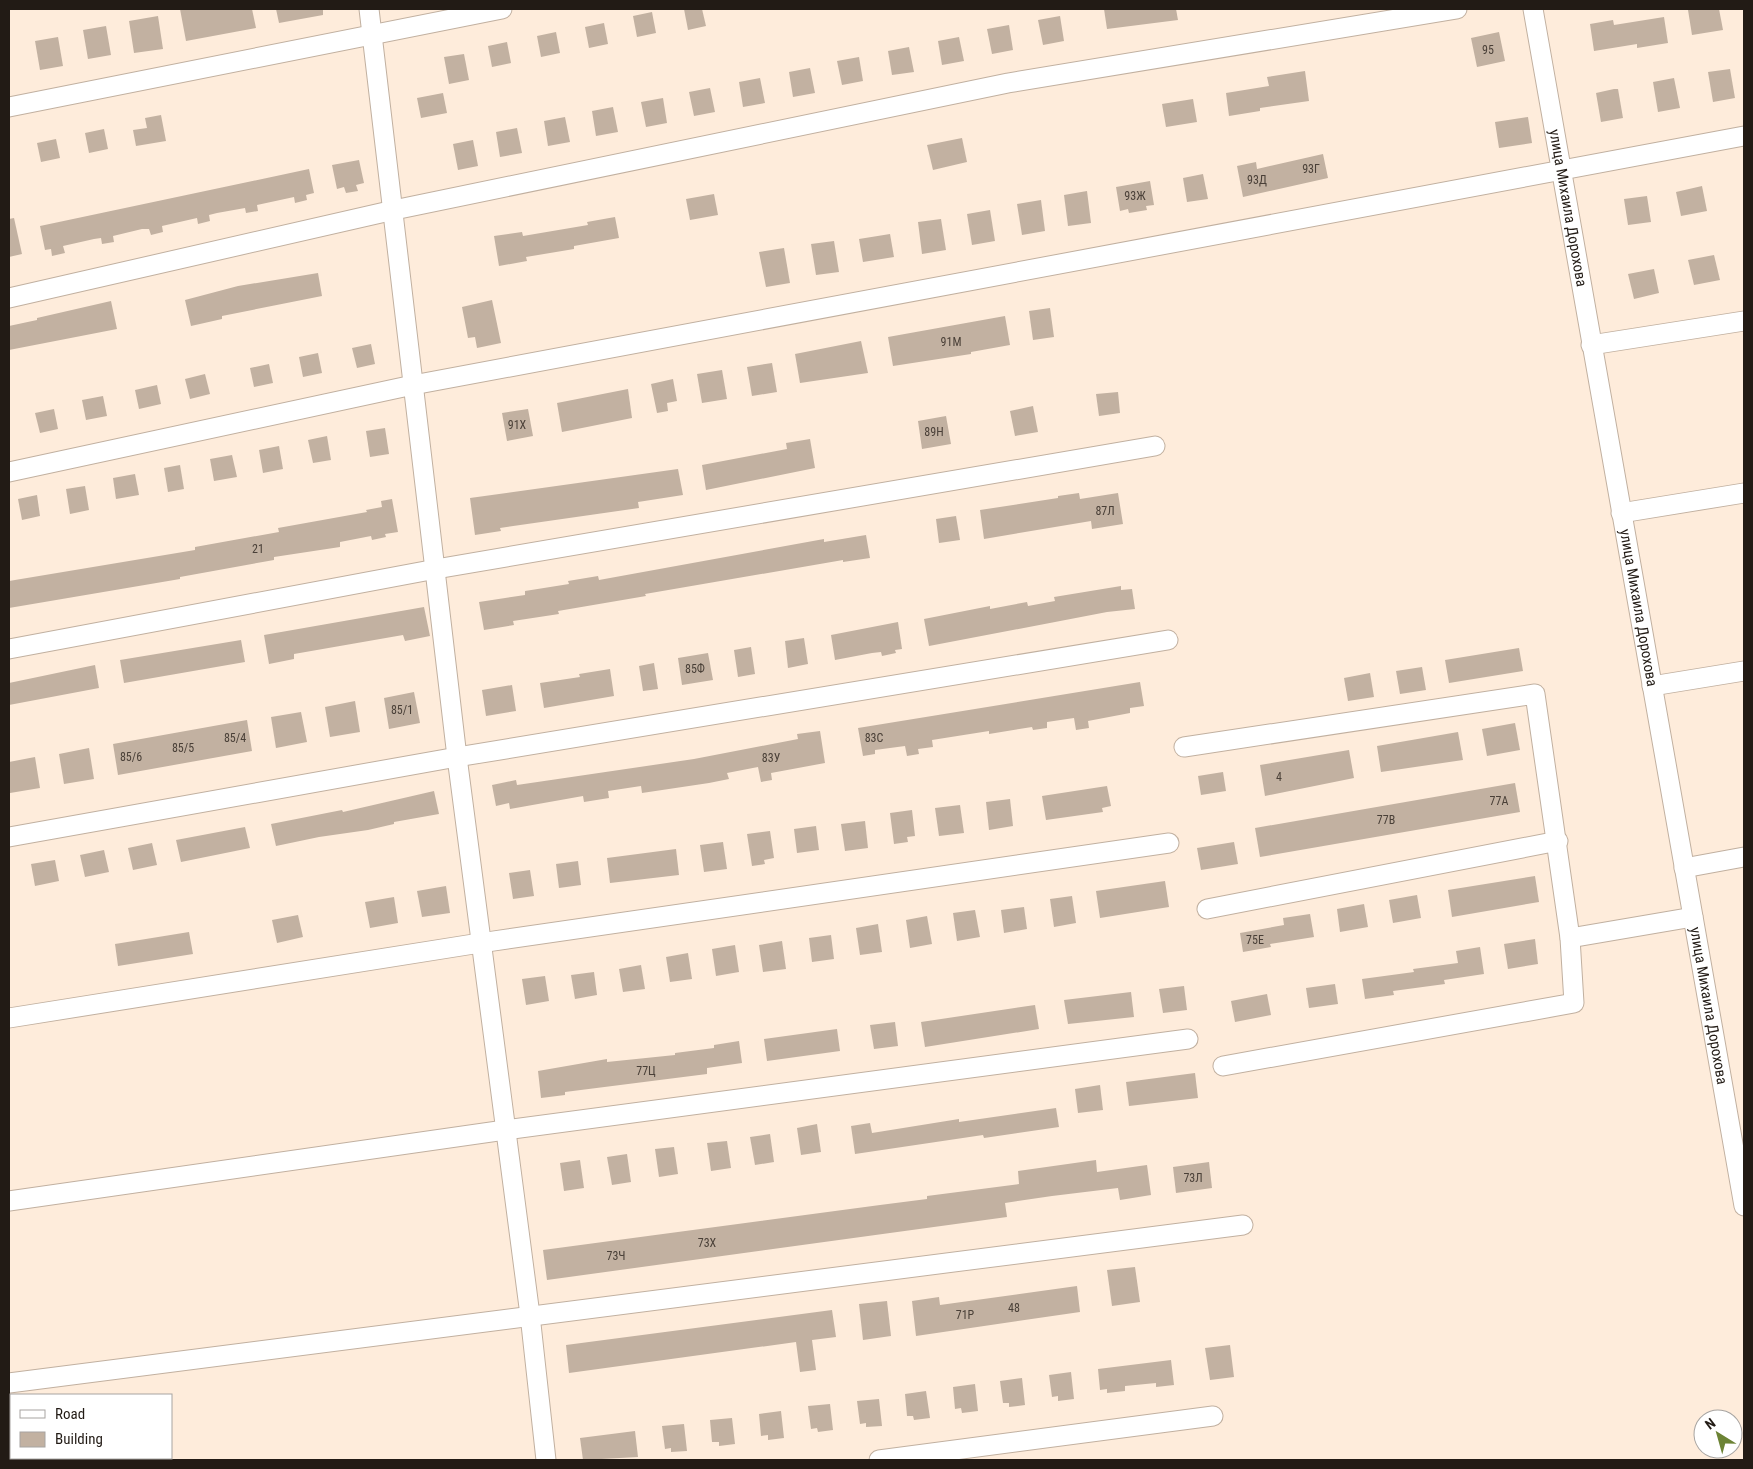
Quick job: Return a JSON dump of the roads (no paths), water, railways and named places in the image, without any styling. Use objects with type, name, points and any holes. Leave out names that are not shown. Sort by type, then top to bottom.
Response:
[{"type":"street","points":[[368,9],[394,210],[456,757],[530,1315],[546,1460]]},
{"type":"street","points":[[9,107],[502,9]]},
{"type":"street","points":[[9,298],[394,210],[1008,83],[1457,9]]},
{"type":"street","name":"улица Михаила Дорохова","points":[[1533,9],[1744,1206]]},
{"type":"street","points":[[9,472],[413,385],[1744,136]]},
{"type":"street","points":[[1591,345],[1744,321]]},
{"type":"street","points":[[9,649],[436,569],[1155,446]]},
{"type":"street","points":[[1621,514],[1744,494]]},
{"type":"street","points":[[9,837],[456,757],[1168,640]]},
{"type":"street","points":[[1652,686],[1744,671]]},
{"type":"street","points":[[1184,747],[1535,694],[1558,841],[1570,938],[1574,1003],[1223,1066]]},
{"type":"street","points":[[1206,909],[1558,841]]},
{"type":"street","points":[[9,1018],[480,944],[1169,843]]},
{"type":"street","points":[[1684,868],[1744,857]]},
{"type":"street","points":[[1570,938],[1693,917]]},
{"type":"street","points":[[9,1201],[505,1130],[1188,1038]]},
{"type":"street","points":[[9,1383],[1243,1225]]},
{"type":"street","points":[[879,1460],[1213,1416]]}]
